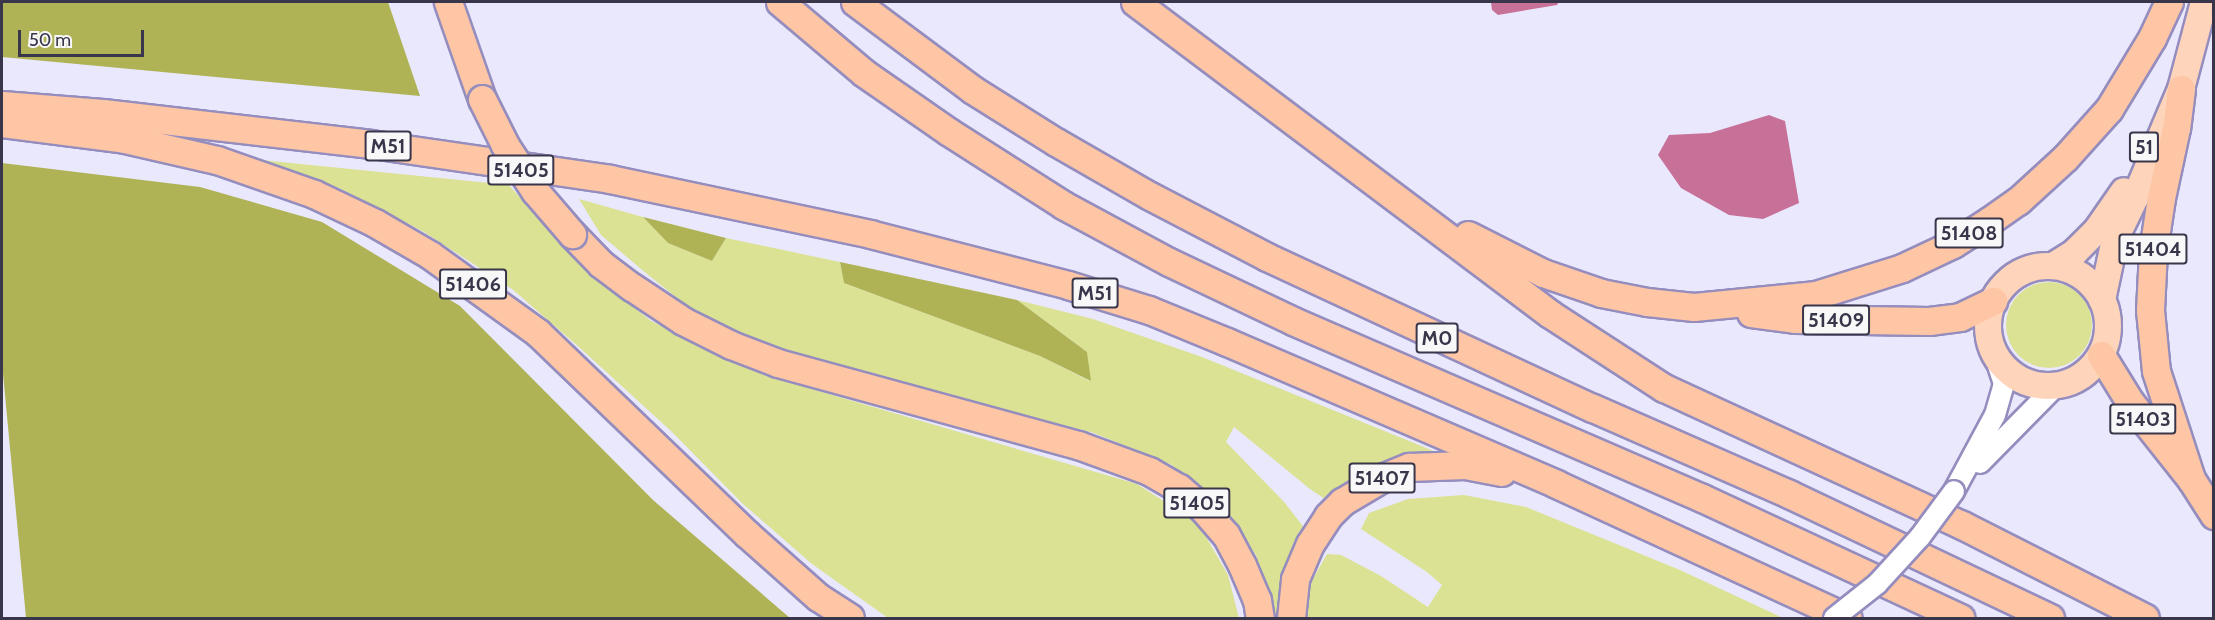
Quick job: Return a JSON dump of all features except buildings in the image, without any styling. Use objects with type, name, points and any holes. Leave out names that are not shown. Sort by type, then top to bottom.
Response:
[{"type":"highway","name":"51405","points":[[448,2],[482,99],[505,145],[535,191],[601,264],[682,321],[731,345],[778,363],[1078,445],[1149,471],[1179,488],[1204,510],[1226,535],[1257,600],[1260,618]]},
{"type":"highway","name":"M0","points":[[780,2],[864,73],[957,138],[1063,205],[1169,262],[1293,321],[1702,498],[1960,618]]},
{"type":"highway","name":"M0","points":[[855,2],[974,90],[1056,142],[1150,196],[1267,257],[1593,408],[1789,494],[2050,618]]},
{"type":"highway","points":[[1135,2],[1550,314],[1664,388],[1962,525],[2145,618]]},
{"type":"highway","name":"51408","points":[[1393,195],[1543,273],[1613,295],[1647,302],[1711,307],[1816,295],[1902,268],[1953,244],[1989,221],[2044,178],[2088,135],[2133,72],[2169,2]]},
{"type":"highway","name":"51404","points":[[2181,89],[2153,251],[2150,310],[2156,371],[2191,479]]},
{"type":"highway","name":"M51","points":[[2,105],[177,122],[536,167],[610,179],[870,234],[1068,285],[1149,310],[1556,484]]},
{"type":"highway","name":"51406","points":[[2,123],[126,139],[218,160],[314,194],[384,228],[484,292],[538,333],[747,534],[818,597],[850,618]]},
{"type":"highway","name":"51409","points":[[1711,307],[1795,319],[1929,321],[1960,317],[1993,301]]},
{"type":"highway","name":"51403","points":[[2101,356],[2130,402],[2191,479],[2214,515]]},
{"type":"highway","name":"51407","points":[[1291,618],[1295,579],[1310,544],[1328,516],[1342,502],[1384,477],[1409,467],[1465,465],[1556,484]]},
{"type":"highway","points":[[1556,484],[1848,618]]},
{"type":"main road","name":"51","points":[[1993,301],[2011,278],[2038,267],[2053,266],[2074,254],[2097,230],[2123,192],[2148,139],[2170,81],[2191,2]]},
{"type":"main road","name":"51","points":[[2101,356],[2108,328],[2102,300],[2115,239],[2143,180],[2181,89],[2204,2]]},
{"type":"main road","points":[[2053,266],[2068,269],[2082,277],[2102,300]]},
{"type":"main road","points":[[1993,301],[1988,328],[1994,354],[2005,369],[2020,380],[2038,386],[2056,386],[2074,381],[2089,370],[2101,356]]},
{"type":"street","points":[[1954,491],[1995,415],[2004,384],[1994,354]]},
{"type":"street","points":[[1834,618],[1884,576],[1920,537],[1954,491],[2056,386]]},
{"type":"green space","points":[[2,2],[388,2],[420,96],[2,57]]},
{"type":"green space","points":[[251,159],[509,185],[577,262],[651,321],[764,375],[1137,484],[1198,523],[1228,575],[1239,618],[888,618],[812,564],[743,504],[671,431],[512,289],[424,232],[339,188]]},
{"type":"green space","points":[[2,163],[200,187],[322,222],[460,306],[653,500],[790,618],[26,618],[2,363]]},
{"type":"green space","points":[[579,199],[643,217],[668,243],[712,261],[726,238],[840,262],[844,283],[1040,356],[1090,381],[1087,352],[1017,300],[1093,319],[1202,357],[1451,458],[1331,503],[1310,489],[1234,427],[1226,442],[1285,503],[1305,529],[1282,575],[1278,618],[1271,618],[1256,555],[1229,518],[1172,465],[1094,433],[856,372],[787,352],[737,332],[686,305],[647,274],[601,235]]},
{"type":"green space","points":[[643,217],[726,238],[712,261],[668,243]]},
{"type":"green space","points":[[840,262],[1017,300],[1087,352],[1091,381],[1040,356],[844,283]]},
{"type":"green space","points":[[2049,282],[2073,289],[2085,301],[2092,325],[2085,349],[2073,361],[2049,368],[2025,361],[2013,349],[2006,325],[2013,301],[2025,289]]},
{"type":"green space","points":[[1464,495],[1526,507],[1680,570],[1783,618],[1303,618],[1309,586],[1327,554],[1341,555],[1381,576],[1428,607],[1442,585],[1427,572],[1361,529],[1369,513],[1408,499]]},
{"type":"shaded area","points":[[1491,2],[1559,2],[1557,5],[1498,15],[1492,10]]},
{"type":"shaded area","points":[[1769,115],[1785,121],[1799,203],[1763,219],[1729,215],[1681,188],[1658,155],[1669,135],[1710,133]]}]
